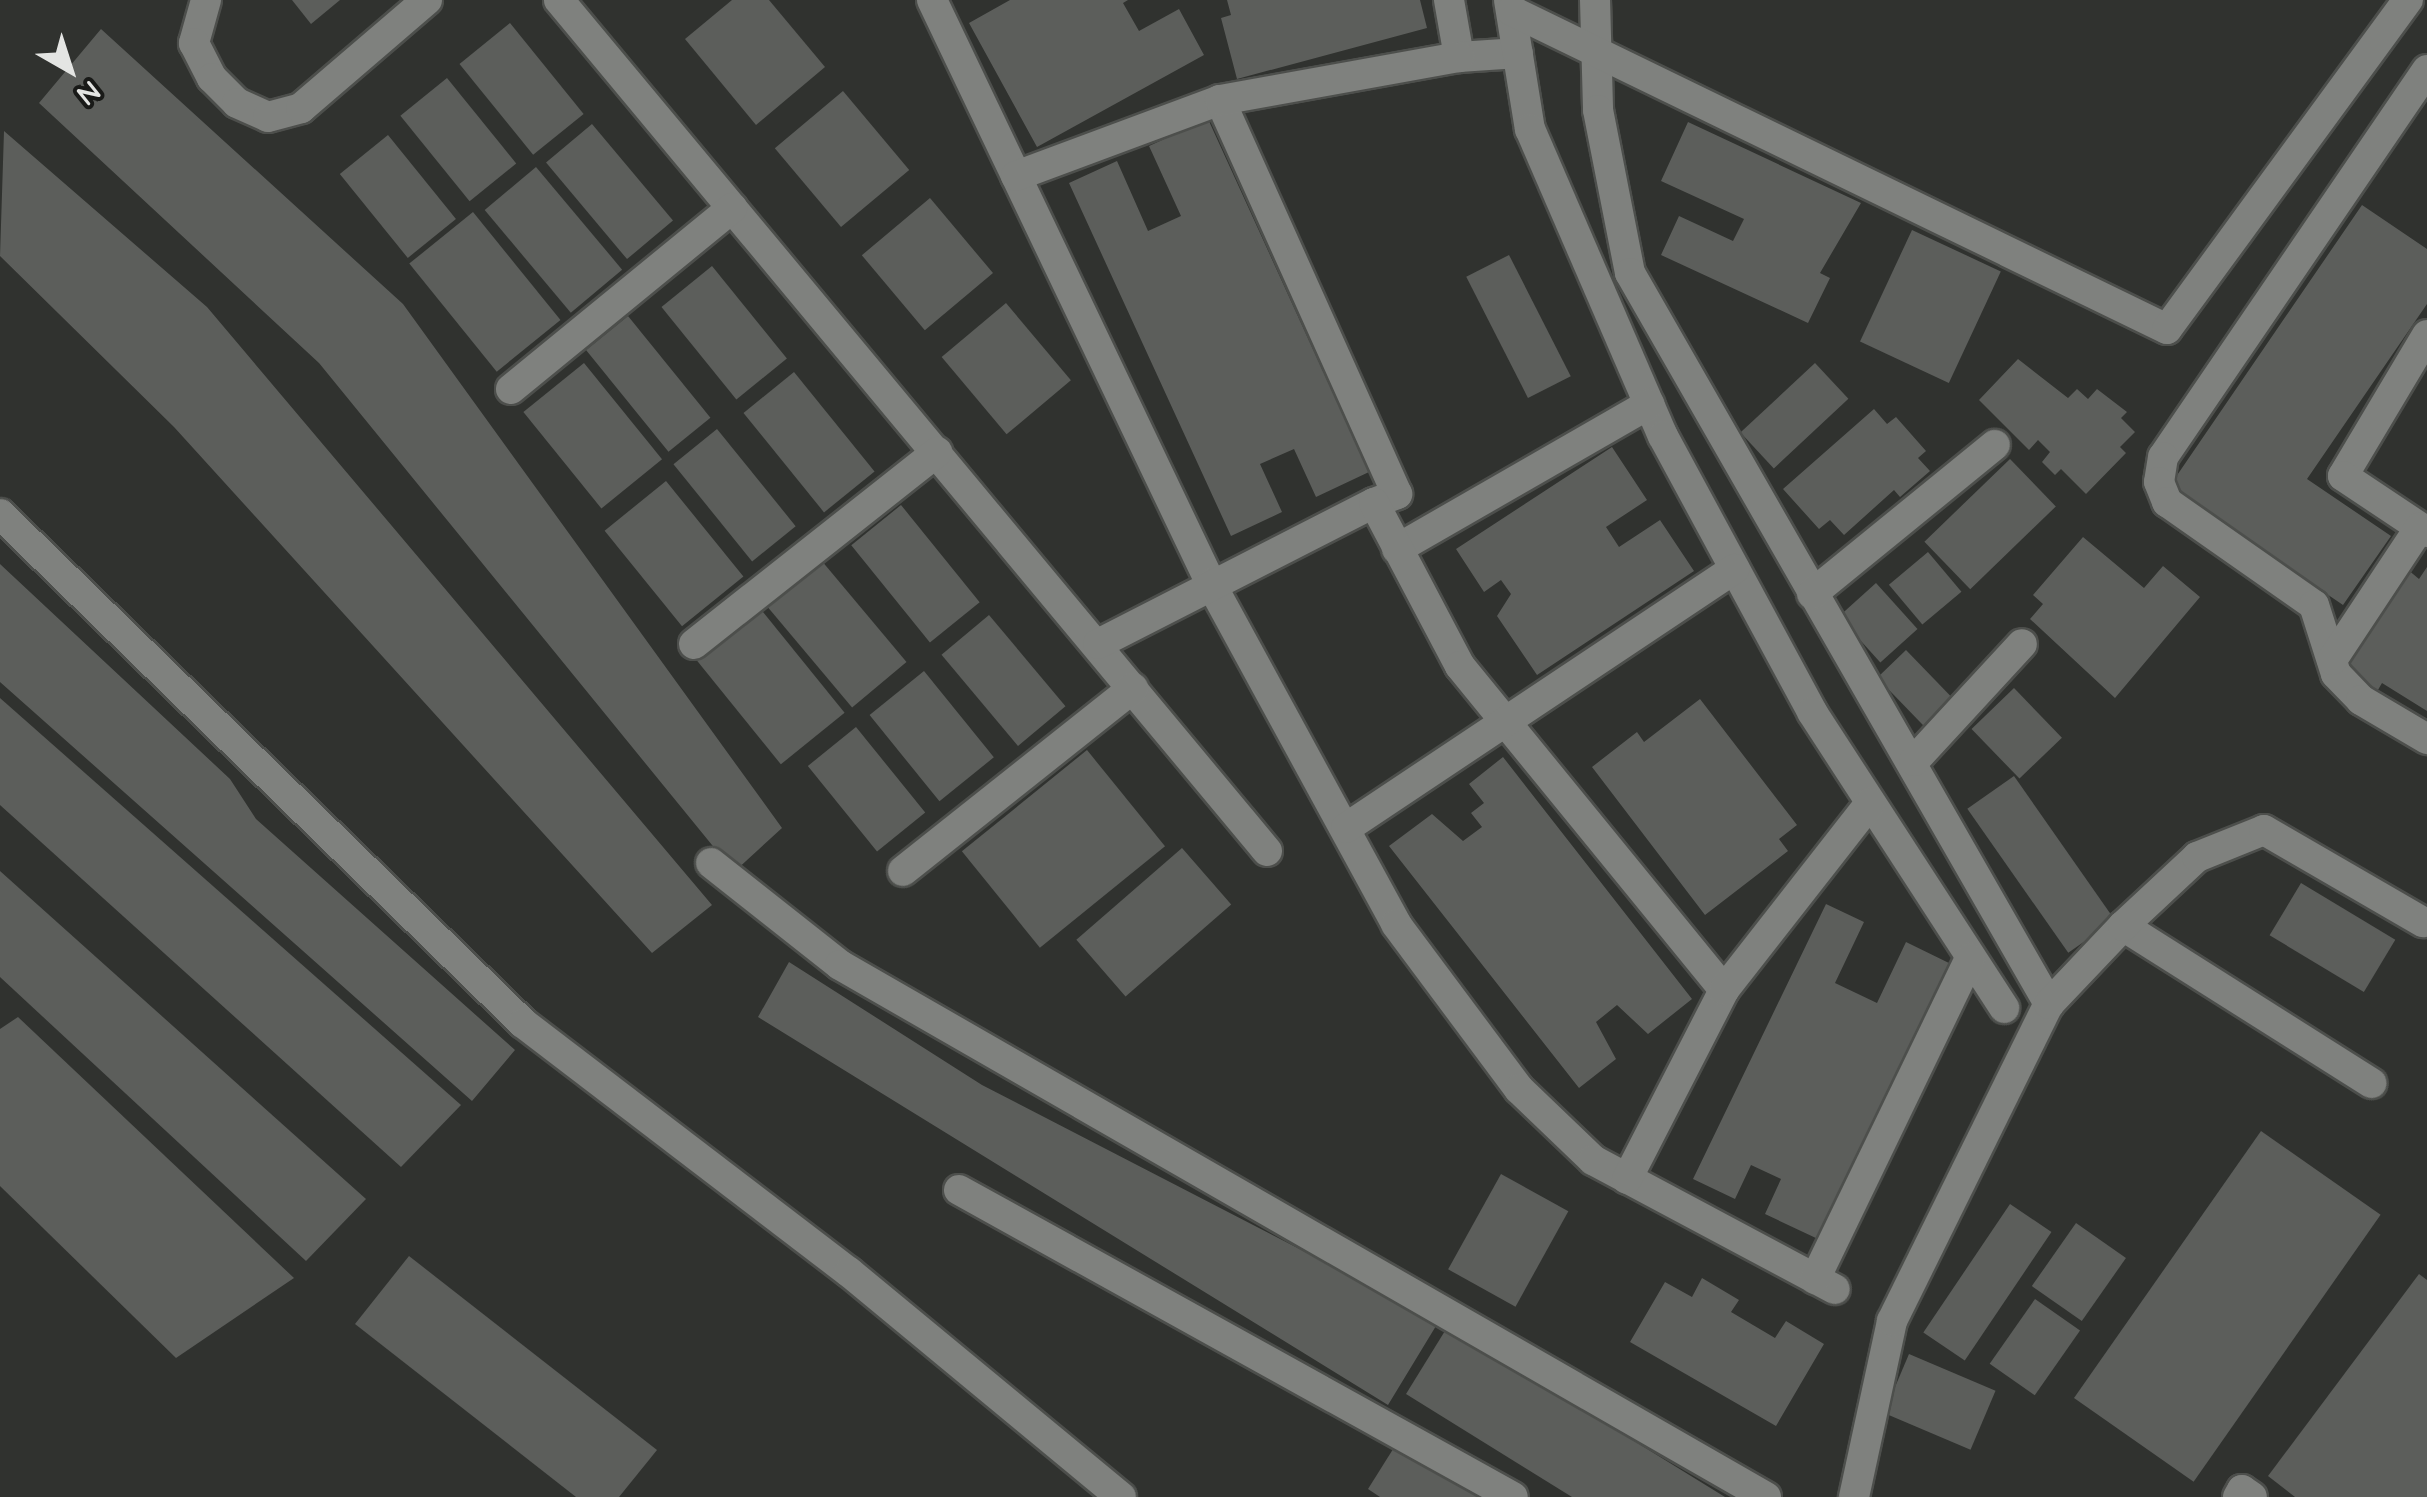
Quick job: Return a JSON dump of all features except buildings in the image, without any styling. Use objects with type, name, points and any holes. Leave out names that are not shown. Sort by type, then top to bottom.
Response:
[{"type":"street","points":[[206,0],[194,43],[212,78],[238,103],[268,116],[302,108],[427,0]]},
{"type":"street","points":[[559,0],[1267,852]]},
{"type":"street","points":[[932,0],[1211,584],[1396,924],[1519,1088],[1593,1160],[1825,1284],[1970,958]]},
{"type":"street","points":[[1449,0],[1460,57]]},
{"type":"street","points":[[1595,0],[1600,53],[1598,110],[1630,273],[1812,594],[1914,761],[2050,1004]]},
{"type":"street","points":[[1510,5],[1600,53],[2167,329],[2408,0]]},
{"type":"street","points":[[1510,5],[1530,129],[1649,404],[1812,712],[2004,1008]]},
{"type":"street","points":[[1016,176],[1220,100],[1460,57],[1518,52]]},
{"type":"street","points":[[2427,70],[2163,458],[2159,482],[2167,502],[2314,604],[2336,674],[2361,700],[2427,739]]},
{"type":"street","points":[[1098,644],[1211,584],[1398,494],[1220,100]]},
{"type":"street","points":[[511,389],[732,208]]},
{"type":"street","points":[[2332,660],[2424,529],[2343,476],[2427,335]]},
{"type":"street","points":[[1397,549],[1649,404]]},
{"type":"street","points":[[1812,594],[1995,445]]},
{"type":"street","points":[[694,644],[937,452]]},
{"type":"street","points":[[1374,503],[1460,666],[1724,990]]},
{"type":"street","points":[[0,514],[522,1023],[849,1272],[1122,1497]]},
{"type":"street","points":[[1346,828],[1735,569]]},
{"type":"street","points":[[1914,761],[2022,644]]},
{"type":"street","points":[[903,871],[1133,688]]},
{"type":"street","points":[[1627,1178],[1724,990],[1870,802]]},
{"type":"street","points":[[1854,1497],[1892,1321],[2050,1004],[2123,926],[2197,858],[2264,830],[2423,922]]},
{"type":"street","points":[[711,862],[840,965],[1766,1497]]},
{"type":"street","points":[[2123,926],[2371,1084]]},
{"type":"street","points":[[960,1190],[1512,1497]]},
{"type":"street","points":[[2238,1497],[2242,1490],[2252,1497]]}]
